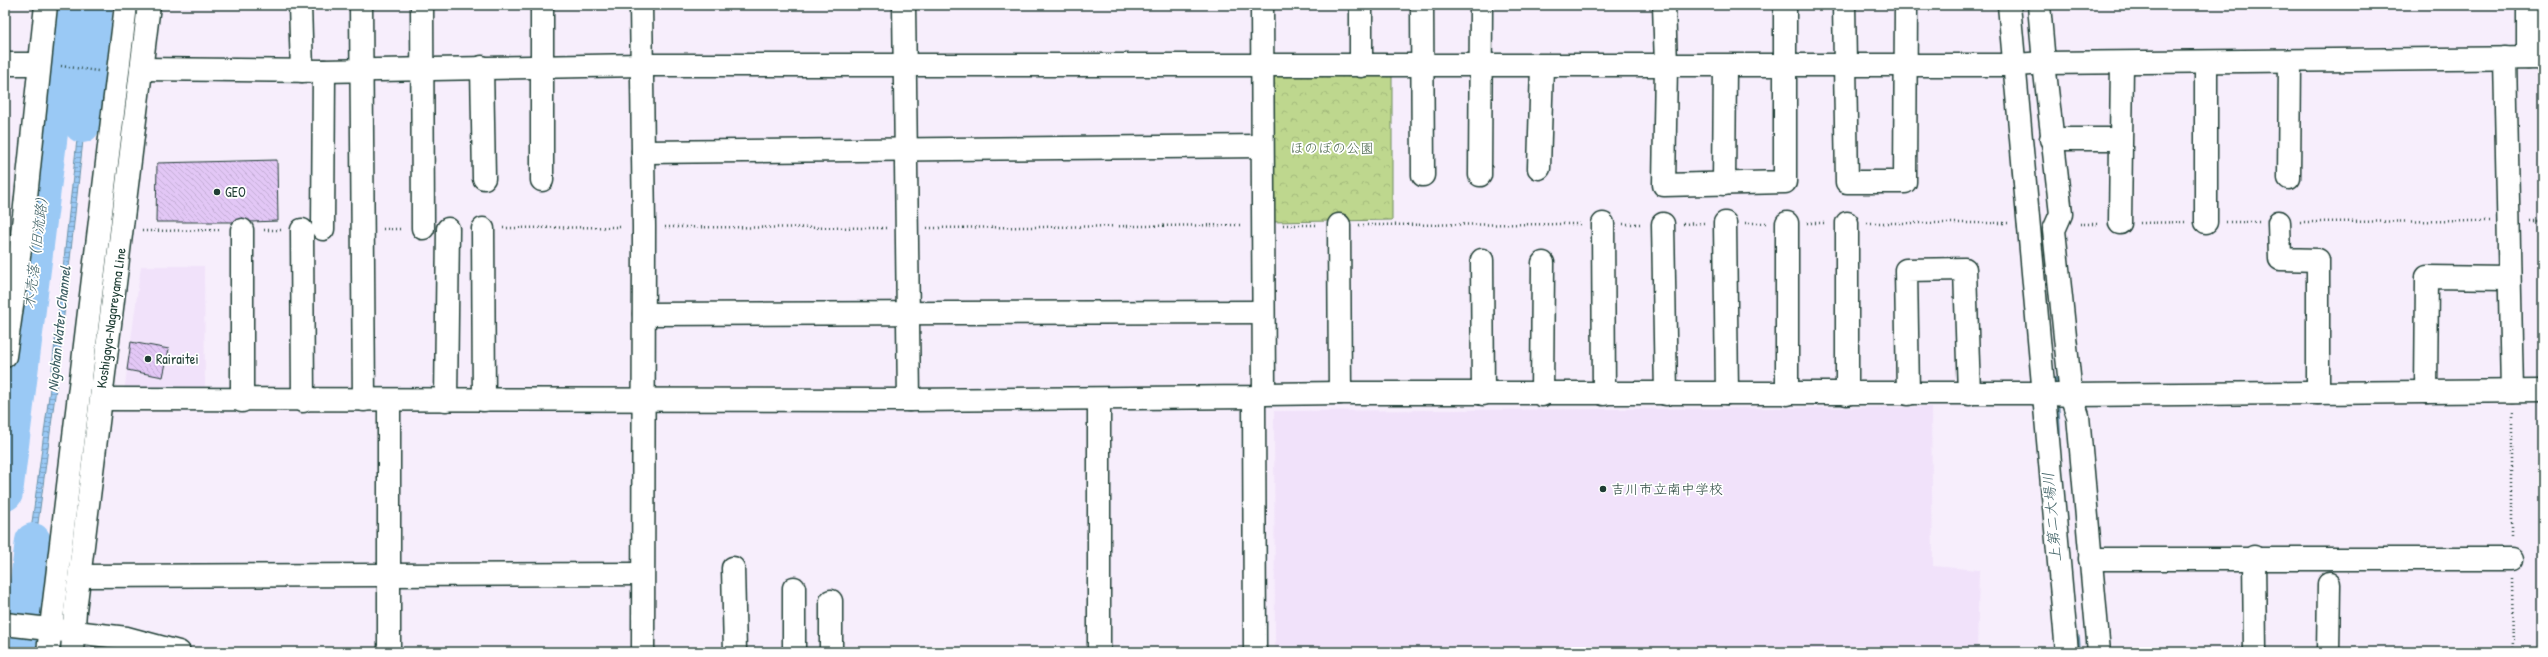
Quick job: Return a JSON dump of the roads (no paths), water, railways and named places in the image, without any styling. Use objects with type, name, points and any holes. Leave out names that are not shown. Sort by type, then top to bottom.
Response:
[{"type":"street","points":[[5,356],[14,235],[48,65],[46,5]]},
{"type":"street","name":"Koshigaya-Nagareyama Line","points":[[48,652],[41,628],[126,5]]},
{"type":"street","name":"Koshigaya-Nagareyama Line","points":[[73,642],[149,5]]},
{"type":"street","points":[[300,5],[302,71]]},
{"type":"street","points":[[361,5],[364,400]]},
{"type":"street","points":[[422,5],[423,228]]},
{"type":"street","points":[[542,5],[542,180]]},
{"type":"street","points":[[641,5],[644,152],[643,652]]},
{"type":"street","points":[[904,5],[909,400]]},
{"type":"street","points":[[1254,652],[1259,396],[1263,312],[1262,5]]},
{"type":"street","points":[[1361,5],[1361,66]]},
{"type":"street","points":[[1422,5],[1423,175]]},
{"type":"street","points":[[1480,5],[1480,175]]},
{"type":"street","points":[[1664,5],[1666,65],[1664,185],[1785,182],[1785,5]]},
{"type":"street","points":[[1844,5],[1847,182],[1905,182],[1906,5]]},
{"type":"street","points":[[2009,5],[2029,64],[2051,139],[2061,214],[2054,230],[2067,652]]},
{"type":"street","points":[[2039,5],[2029,64],[2029,223],[2059,394],[2078,416],[2099,652]]},
{"type":"street","points":[[141,69],[324,71],[642,65],[1725,66],[2536,58],[2528,5]]},
{"type":"street","points":[[2505,58],[2512,391]]},
{"type":"street","points":[[2289,178],[2290,61]]},
{"type":"street","points":[[2206,62],[2206,222]]},
{"type":"street","points":[[2120,223],[2122,63]]},
{"type":"street","points":[[5,64],[48,65]]},
{"type":"street","points":[[1539,168],[1542,66]]},
{"type":"street","points":[[1724,184],[1725,66]]},
{"type":"street","points":[[482,67],[484,178]]},
{"type":"street","points":[[323,230],[324,71]]},
{"type":"street","points":[[2051,139],[2120,139]]},
{"type":"street","points":[[644,152],[1262,146]]},
{"type":"street","points":[[2279,222],[2280,259],[2318,260],[2318,393]]},
{"type":"street","points":[[1726,223],[1727,393]]},
{"type":"street","points":[[1787,223],[1787,394]]},
{"type":"street","points":[[1847,223],[1847,394]]},
{"type":"street","points":[[1603,224],[1604,394]]},
{"type":"street","points":[[1663,224],[1666,394]]},
{"type":"street","points":[[1339,225],[1340,393]]},
{"type":"street","points":[[446,400],[448,229]]},
{"type":"street","points":[[483,229],[484,400]]},
{"type":"street","points":[[242,230],[242,401]]},
{"type":"street","points":[[302,230],[303,401]]},
{"type":"street","points":[[1482,260],[1483,394]]},
{"type":"street","points":[[1542,263],[1542,395]]},
{"type":"street","points":[[1908,394],[1906,270],[1965,269],[1969,394]]},
{"type":"street","points":[[2426,392],[2427,277],[2509,278]]},
{"type":"street","points":[[644,314],[1263,312]]},
{"type":"street","points":[[101,400],[909,400],[1099,399],[1340,393],[1542,395],[1727,393],[2059,394],[2543,391]]},
{"type":"street","points":[[1098,652],[1099,399]]},
{"type":"street","points":[[389,400],[389,652]]},
{"type":"street","points":[[2090,559],[2254,557],[2512,559]]},
{"type":"street","points":[[2254,557],[2255,652]]},
{"type":"street","points":[[732,568],[735,652]]},
{"type":"street","points":[[81,576],[642,574]]},
{"type":"street","points":[[2328,652],[2329,584]]},
{"type":"street","points":[[794,588],[794,652]]},
{"type":"street","points":[[831,601],[831,652]]},
{"type":"street","points":[[5,624],[41,628],[73,642],[127,638],[179,652]]},
{"type":"water","points":[[93,5],[98,5],[92,59],[87,57]]},
{"type":"water","points":[[84,75],[90,76],[56,388],[29,591],[23,590],[50,388]]},
{"type":"waterway","name":"木売落（旧流路）","points":[[5,493],[66,5]]},
{"type":"waterway","name":"Nigohan Water Channel","points":[[82,125],[95,5]]},
{"type":"waterway","name":"上第二大場川","points":[[2055,380],[2058,435]]},
{"type":"waterway","name":"Nigohan Water Channel","points":[[19,652],[33,541]]},
{"type":"waterway","name":"上第二大場川","points":[[2077,638],[2078,652]]},
{"type":"place","name":"GEO","points":[[217,192]]},
{"type":"place","name":"Rairaitei","points":[[148,359]]},
{"type":"place","name":"吉川市立南中学校","points":[[1603,489]]},
{"type":"park label","name":"ほのぼの公園","points":[[1332,148]]}]
